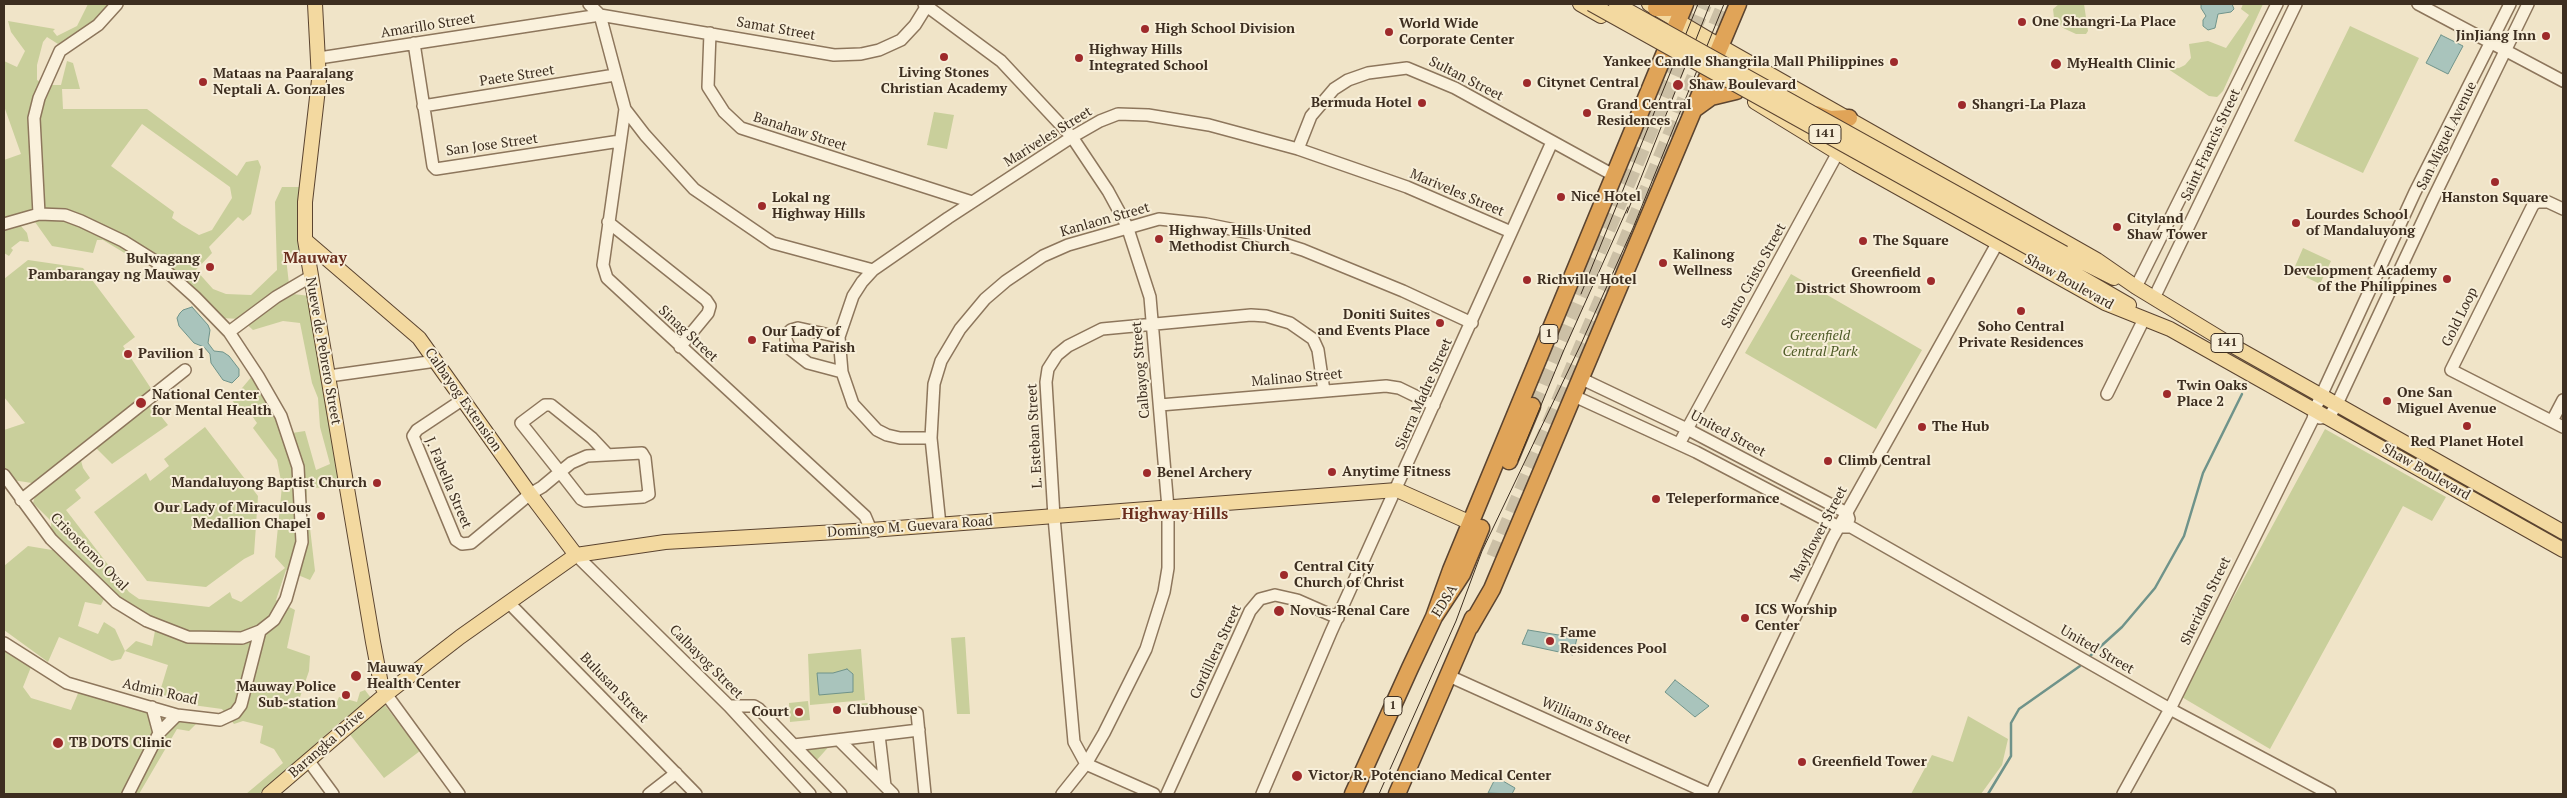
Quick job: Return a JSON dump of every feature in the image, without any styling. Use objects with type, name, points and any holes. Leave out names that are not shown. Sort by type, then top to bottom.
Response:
[{"type":"highway","points":[[1612,4],[1668,45],[1713,61],[1799,109],[1830,119],[1852,120]]},
{"type":"highway","points":[[1652,6],[1670,8],[1683,4]]},
{"type":"highway","name":"1","points":[[1434,617],[1451,570],[1615,176],[1678,21],[1683,4]]},
{"type":"highway","points":[[1470,627],[1492,589],[1589,382],[1692,112],[1738,4]]},
{"type":"highway","points":[[1692,112],[1711,97],[1736,91]]},
{"type":"highway","name":"EDSA","points":[[1353,794],[1434,617],[1462,574],[1532,406]]},
{"type":"highway","name":"EDSA","points":[[1397,794],[1470,627],[1494,557]]},
{"type":"main road","name":"Nueve de Pebrero Street","points":[[314,4],[320,80],[304,202],[305,240],[381,684],[386,694]]},
{"type":"main road","points":[[1580,4],[1668,45]]},
{"type":"main road","name":"Shaw Boulevard","points":[[1591,4],[2061,258]]},
{"type":"main road","name":"Shaw Boulevard","points":[[1616,4],[2061,258]]},
{"type":"main road","name":"Shaw Boulevard","points":[[1652,6],[1678,21],[1736,91],[1856,164],[2105,303],[2170,329],[2314,414],[2329,417],[2563,550]]},
{"type":"main road","name":"Shaw Boulevard","points":[[1852,120],[2097,260],[2136,287],[2228,343],[2563,532]]},
{"type":"main road","points":[[1856,164],[1859,145],[1872,132]]},
{"type":"main road","name":"Calbayog Extension","points":[[305,240],[419,338],[576,556]]},
{"type":"main road","name":"141","points":[[2061,258],[2136,287]]},
{"type":"main road","name":"141","points":[[2061,258],[2170,329]]},
{"type":"main road","points":[[310,276],[322,263],[331,262]]},
{"type":"main road","name":"Domingo M. Guevara Road","points":[[386,694],[576,556],[665,542],[1054,517],[1397,490],[1471,523]]},
{"type":"main road","name":"Barangka Drive","points":[[270,794],[347,725],[386,694]]},
{"type":"street","points":[[39,214],[34,118],[39,98],[60,51],[98,25],[118,4]]},
{"type":"street","points":[[589,4],[600,15],[625,109],[645,135],[694,189],[765,239],[790,249],[873,270]]},
{"type":"street","name":"Samat Street","points":[[600,15],[834,55],[861,54],[879,50],[901,40],[916,25],[926,4]]},
{"type":"street","name":"Calbayog Street","points":[[926,4],[1001,61],[1072,137],[1108,191],[1127,226],[1150,297],[1168,508],[1168,568],[1159,616],[1146,649],[1086,764],[1062,794]]},
{"type":"street","name":"Saint Francis Street","points":[[2136,287],[2278,4]]},
{"type":"street","name":"Saint Francis Street","points":[[2154,298],[2296,4]]},
{"type":"street","points":[[2418,4],[2563,81]]},
{"type":"street","name":"San Miguel Avenue","points":[[2314,414],[2428,168],[2510,4]]},
{"type":"street","name":"San Miguel Avenue","points":[[2329,417],[2337,404],[2444,176],[2528,4]]},
{"type":"street","name":"Amarillo Street","points":[[319,58],[600,15]]},
{"type":"street","name":"Banahaw Street","points":[[710,33],[708,87],[724,112],[740,128],[972,202]]},
{"type":"street","name":"San Jose Street","points":[[414,43],[432,166],[436,169],[620,142]]},
{"type":"street","name":"Sultan Street","points":[[1298,149],[1311,116],[1334,89],[1348,80],[1368,73],[1398,68],[1419,71],[1455,88],[1615,176]]},
{"type":"street","name":"Paete Street","points":[[423,106],[615,75]]},
{"type":"street","name":"Sinag Street","points":[[625,109],[603,265],[607,278],[865,516],[871,530]]},
{"type":"street","name":"Mariveles Street","points":[[930,438],[900,438],[877,430],[853,404],[842,372],[839,336],[853,296],[873,270],[948,218],[1072,137],[1100,121],[1118,114],[1132,114],[1209,124],[1298,149],[1407,187],[1511,232]]},
{"type":"street","name":"Santo Cristo Street","points":[[1679,444],[1838,153],[1852,120]]},
{"type":"street","name":"Sierra Madre Street","points":[[1262,794],[1338,618],[1552,142]]},
{"type":"street","points":[[2428,168],[2444,176]]},
{"type":"street","points":[[948,218],[952,195]]},
{"type":"street","name":"Gold Loop","points":[[2563,210],[2548,202],[2533,205],[2451,370],[2563,426]]},
{"type":"street","name":"Crisostomo Oval","points":[[4,224],[39,214],[65,215],[123,241],[155,261],[195,297],[230,334],[281,416],[293,447],[300,485],[302,542],[293,580],[274,620],[260,631],[242,638],[188,637],[148,621],[116,602],[51,539],[20,500],[4,475]]},
{"type":"street","name":"Kanlaon Street","points":[[940,525],[930,438],[934,384],[941,361],[960,329],[985,299],[1043,256],[1068,245],[1127,226],[1158,219],[1182,220],[1250,233],[1303,250],[1355,270],[1472,323]]},
{"type":"street","points":[[608,222],[706,300],[710,306],[708,313],[680,347]]},
{"type":"street","name":"Mayflower Street","points":[[1711,794],[1808,586],[1998,242]]},
{"type":"street","points":[[230,334],[276,297],[310,276]]},
{"type":"street","name":"L. Esteban Street","points":[[1086,764],[1078,750],[1072,732],[1054,517],[1046,382],[1048,369],[1057,355],[1082,337],[1102,329],[1251,315],[1266,316],[1290,323],[1313,339],[1318,350],[1324,391]]},
{"type":"street","points":[[2107,394],[2144,318]]},
{"type":"street","points":[[839,336],[798,328],[791,330],[786,335],[786,340],[790,349],[808,363],[842,372]]},
{"type":"street","points":[[329,376],[436,361]]},
{"type":"street","points":[[20,500],[185,370]]},
{"type":"street","name":"United Street","points":[[1589,382],[1688,430],[1847,513]]},
{"type":"street","name":"Malinao Street","points":[[1160,405],[1386,386],[1398,388],[1434,405]]},
{"type":"street","name":"United Street","points":[[1581,399],[1762,485],[1839,527],[1851,527],[2170,708],[2330,794]]},
{"type":"street","name":"J. Fabella Street","points":[[462,400],[417,430],[413,436],[456,540],[462,544],[471,543],[530,494]]},
{"type":"street","points":[[2552,421],[2563,400]]},
{"type":"street","points":[[530,494],[560,472],[580,458],[607,454],[638,453],[644,455],[650,490],[647,496],[585,501],[580,499],[560,472],[521,423],[545,405],[551,405],[592,438],[607,454]]},
{"type":"street","name":"Sheridan Street","points":[[2123,794],[2170,708],[2314,414]]},
{"type":"street","points":[[1847,513],[1851,527]]},
{"type":"street","name":"Calbayog Street","points":[[576,556],[729,706],[810,794]]},
{"type":"street","name":"Cordillera Street","points":[[1168,794],[1250,611],[1260,599],[1275,595],[1298,600],[1338,618]]},
{"type":"street","name":"Bulusan Street","points":[[510,603],[696,794]]},
{"type":"street","name":"Admin Road","points":[[4,642],[67,683],[177,715],[220,720],[235,713],[241,705],[260,631]]},
{"type":"street","name":"Williams Street","points":[[1449,676],[1711,794]]},
{"type":"street","points":[[386,694],[458,794]]},
{"type":"street","points":[[729,706],[754,706],[759,708],[841,794]]},
{"type":"street","points":[[152,707],[160,733]]},
{"type":"street","points":[[917,713],[925,794]]},
{"type":"street","points":[[128,794],[160,733],[177,715]]},
{"type":"street","points":[[794,745],[919,730]]},
{"type":"street","points":[[879,735],[889,790]]},
{"type":"street","points":[[839,740],[889,790]]},
{"type":"street","points":[[308,760],[333,794]]},
{"type":"street","points":[[1086,764],[1154,794]]},
{"type":"street","points":[[649,794],[676,773]]},
{"type":"green space","points":[[88,4],[112,4],[90,26],[58,44],[47,37],[43,42],[37,65],[37,80],[46,85],[61,85],[67,61],[73,63],[80,89],[62,89],[63,109],[147,109],[237,176],[246,162],[258,160],[261,167],[251,214],[243,221],[238,217],[209,247],[212,253],[196,270],[213,289],[226,294],[251,295],[277,270],[275,202],[282,187],[302,187],[304,250],[286,258],[289,284],[293,294],[310,296],[316,321],[315,341],[331,422],[339,487],[307,488],[305,527],[310,528],[315,571],[310,580],[286,570],[276,600],[295,610],[287,648],[310,656],[309,671],[299,700],[334,709],[339,697],[357,702],[360,692],[365,690],[371,698],[339,723],[259,794],[246,794],[283,763],[274,749],[260,743],[263,726],[243,721],[234,724],[222,709],[185,704],[163,695],[161,688],[168,665],[125,651],[121,659],[112,661],[59,637],[48,662],[4,630],[4,566],[28,546],[52,550],[51,521],[33,503],[35,496],[32,483],[12,480],[4,468],[4,430],[25,423],[4,397],[4,279],[28,260],[83,268],[135,337],[123,346],[152,390],[148,395],[152,405],[168,425],[112,464],[94,446],[80,457],[83,468],[90,478],[75,490],[81,498],[66,510],[129,592],[139,599],[209,607],[230,592],[232,598],[241,602],[285,568],[275,557],[282,486],[277,460],[253,428],[257,423],[248,410],[239,410],[232,400],[253,375],[292,433],[305,431],[316,470],[330,464],[320,427],[318,398],[312,383],[300,323],[283,321],[253,330],[241,319],[220,318],[165,263],[141,263],[103,240],[97,240],[93,253],[52,246],[35,222],[21,226],[27,233],[29,242],[20,241],[11,248],[13,250],[9,256],[4,253],[4,160],[21,154],[4,106],[4,61],[17,67],[25,51],[11,32],[8,21],[55,29],[53,31],[57,36],[77,26]],"holes":[[[142,124],[230,187],[232,198],[212,230],[199,235],[182,225],[172,218],[174,212],[111,166]],[[105,597],[133,621],[155,631],[152,646],[136,641],[125,651],[115,629],[104,622],[98,634],[78,626],[85,602],[101,605]]]},
{"type":"green space","points":[[2059,4],[2084,4],[2088,31],[2086,34],[2076,34],[2063,28],[2054,18],[2053,9]]},
{"type":"green space","points":[[2243,4],[2263,4],[2223,91],[2217,97],[2209,96],[2165,67],[2179,68],[2185,65],[2191,58],[2189,44],[2208,41],[2226,48],[2249,15],[2241,9]]},
{"type":"green space","points":[[2350,26],[2419,58],[2363,173],[2294,141]]},
{"type":"green space","points":[[934,112],[954,115],[947,149],[927,145]]},
{"type":"green space","points":[[2303,248],[2331,261],[2320,284],[2293,271]]},
{"type":"green space","name":"Greenfield Central Park","points":[[1791,274],[1922,350],[1876,429],[1745,353]]},
{"type":"green space","points":[[205,427],[258,496],[254,554],[244,559],[206,587],[147,581],[94,512],[146,473],[150,481],[169,466],[164,459]]},
{"type":"green space","points":[[2325,429],[2446,497],[2432,521],[2403,506],[2270,749],[2180,696]]},
{"type":"green space","points":[[965,637],[970,714],[957,714],[951,638]]},
{"type":"green space","points":[[4,648],[31,667],[23,687],[31,698],[71,710],[79,691],[198,722],[189,731],[177,729],[139,794],[4,794]]},
{"type":"green space","points":[[861,649],[865,700],[810,705],[808,654]]},
{"type":"green space","name":"Court","points":[[808,701],[810,720],[790,722],[789,703]]},
{"type":"green space","points":[[868,703],[870,715],[858,716],[856,704]]},
{"type":"green space","points":[[384,704],[420,751],[384,778],[348,732]]},
{"type":"green space","points":[[1968,716],[2008,739],[2002,765],[1981,794],[1911,794],[1932,755],[1953,762]]},
{"type":"green space","points":[[832,743],[816,761],[801,747]]},
{"type":"water","points":[[2201,4],[2232,4],[2234,9],[2231,12],[2218,14],[2215,28],[2208,30],[2203,26],[2203,20],[2206,16],[2201,8]]},
{"type":"water","points":[[2441,35],[2463,46],[2448,74],[2426,63]]},
{"type":"water","points":[[192,307],[208,325],[210,330],[208,343],[214,351],[223,352],[229,356],[239,369],[239,376],[232,383],[223,380],[211,363],[210,354],[204,347],[194,343],[179,326],[177,318],[180,313]]},
{"type":"water","name":"Fame Residences Pool","points":[[1528,630],[1577,638],[1573,655],[1522,644]]},
{"type":"water","points":[[847,669],[853,674],[853,692],[819,695],[817,673],[833,673]]},
{"type":"water","points":[[1675,680],[1709,706],[1695,717],[1665,692]]},
{"type":"water","points":[[1496,777],[1515,788],[1512,794],[1488,793]]},
{"type":"waterway","points":[[2090,656],[2122,627],[2155,588],[2184,536],[2203,473],[2242,394]]},
{"type":"waterway","points":[[1988,794],[2011,756],[2011,723],[2019,709],[2080,666]]},
{"type":"tunnel","points":[[1532,406],[1704,4]]},
{"type":"tunnel","points":[[1494,557],[1725,4]]},
{"type":"tram line","points":[[1581,294],[1698,4]]},
{"type":"tram line","points":[[1627,213],[1710,4]]},
{"type":"tram line","points":[[1379,794],[1456,621],[1482,551],[1581,344],[1633,228],[1724,4]]},
{"type":"tram line","points":[[1518,461],[1563,352],[1628,207]]},
{"type":"place","name":"One Shangri-La Place","points":[[2022,22]]},
{"type":"place","name":"High School Division","points":[[1145,29]]},
{"type":"place","name":"World Wide Corporate Center","points":[[1389,32]]},
{"type":"place","name":"JinJiang Inn","points":[[2546,36]]},
{"type":"place","name":"Living Stones Christian Academy","points":[[944,57]]},
{"type":"place","name":"Highway Hills Integrated School","points":[[1079,58]]},
{"type":"place","name":"Yankee Candle Shangrila Mall Philippines","points":[[1894,62]]},
{"type":"place","name":"MyHealth Clinic","points":[[2056,64]]},
{"type":"place","name":"Mataas na Paaralang Neptali A. Gonzales","points":[[203,82]]},
{"type":"place","name":"Citynet Central","points":[[1527,83]]},
{"type":"place","name":"Shaw Boulevard","points":[[1678,85]]},
{"type":"place","name":"Bermuda Hotel","points":[[1422,103]]},
{"type":"place","name":"Shangri-La Plaza","points":[[1962,105]]},
{"type":"place","name":"Grand Central Residences","points":[[1587,113]]},
{"type":"place","name":"Hanston Square","points":[[2495,182]]},
{"type":"place","name":"Nice Hotel","points":[[1561,197]]},
{"type":"place","name":"Lokal ng Highway Hills","points":[[762,206]]},
{"type":"place","name":"Lourdes School of Mandaluyong","points":[[2296,223]]},
{"type":"place","name":"Cityland Shaw Tower","points":[[2117,227]]},
{"type":"place","name":"Highway Hills United Methodist Church","points":[[1159,239]]},
{"type":"place","name":"The Square","points":[[1863,241]]},
{"type":"place","name":"Kalinong Wellness","points":[[1663,263]]},
{"type":"place","name":"Bulwagang Pambarangay ng Mauway","points":[[210,267]]},
{"type":"place","name":"Development Academy of the Philippines","points":[[2447,279]]},
{"type":"place","name":"Richville Hotel","points":[[1527,280]]},
{"type":"place","name":"Greenfield District Showroom","points":[[1931,281]]},
{"type":"place","name":"Soho Central Private Residences","points":[[2021,311]]},
{"type":"place","name":"Doniti Suites and Events Place","points":[[1440,323]]},
{"type":"place","name":"Our Lady of Fatima Parish","points":[[752,340]]},
{"type":"place","name":"Pavilion 1","points":[[128,354]]},
{"type":"place","name":"Twin Oaks Place 2","points":[[2167,394]]},
{"type":"place","name":"One San Miguel Avenue","points":[[2387,401]]},
{"type":"place","name":"National Center for Mental Health","points":[[141,403]]},
{"type":"place","name":"Red Planet Hotel","points":[[2467,426]]},
{"type":"place","name":"The Hub","points":[[1922,427]]},
{"type":"place","name":"Climb Central","points":[[1828,461]]},
{"type":"place","name":"Anytime Fitness","points":[[1332,472]]},
{"type":"place","name":"Benel Archery","points":[[1147,473]]},
{"type":"place","name":"Mandaluyong Baptist Church","points":[[377,483]]},
{"type":"place","name":"Teleperformance","points":[[1656,499]]},
{"type":"place","name":"Our Lady of Miraculous Medallion Chapel","points":[[321,516]]},
{"type":"place","name":"Central City Church of Christ","points":[[1284,575]]},
{"type":"place","name":"Novus-Renal Care","points":[[1279,611]]},
{"type":"place","name":"ICS Worship Center","points":[[1745,618]]},
{"type":"place","name":"Fame Residences Pool","points":[[1550,641]]},
{"type":"place","name":"Mauway Health Center","points":[[356,676]]},
{"type":"place","name":"Mauway Police Sub-station","points":[[346,695]]},
{"type":"place","name":"Clubhouse","points":[[837,710]]},
{"type":"place","name":"Court","points":[[799,712]]},
{"type":"place","name":"TB DOTS Clinic","points":[[58,743]]},
{"type":"place","name":"Greenfield Tower","points":[[1802,762]]},
{"type":"place","name":"Victor R. Potenciano Medical Center","points":[[1297,776]]},
{"type":"district","name":"Mauway","points":[[315,258]]},
{"type":"district","name":"Highway Hills","points":[[1175,514]]}]
